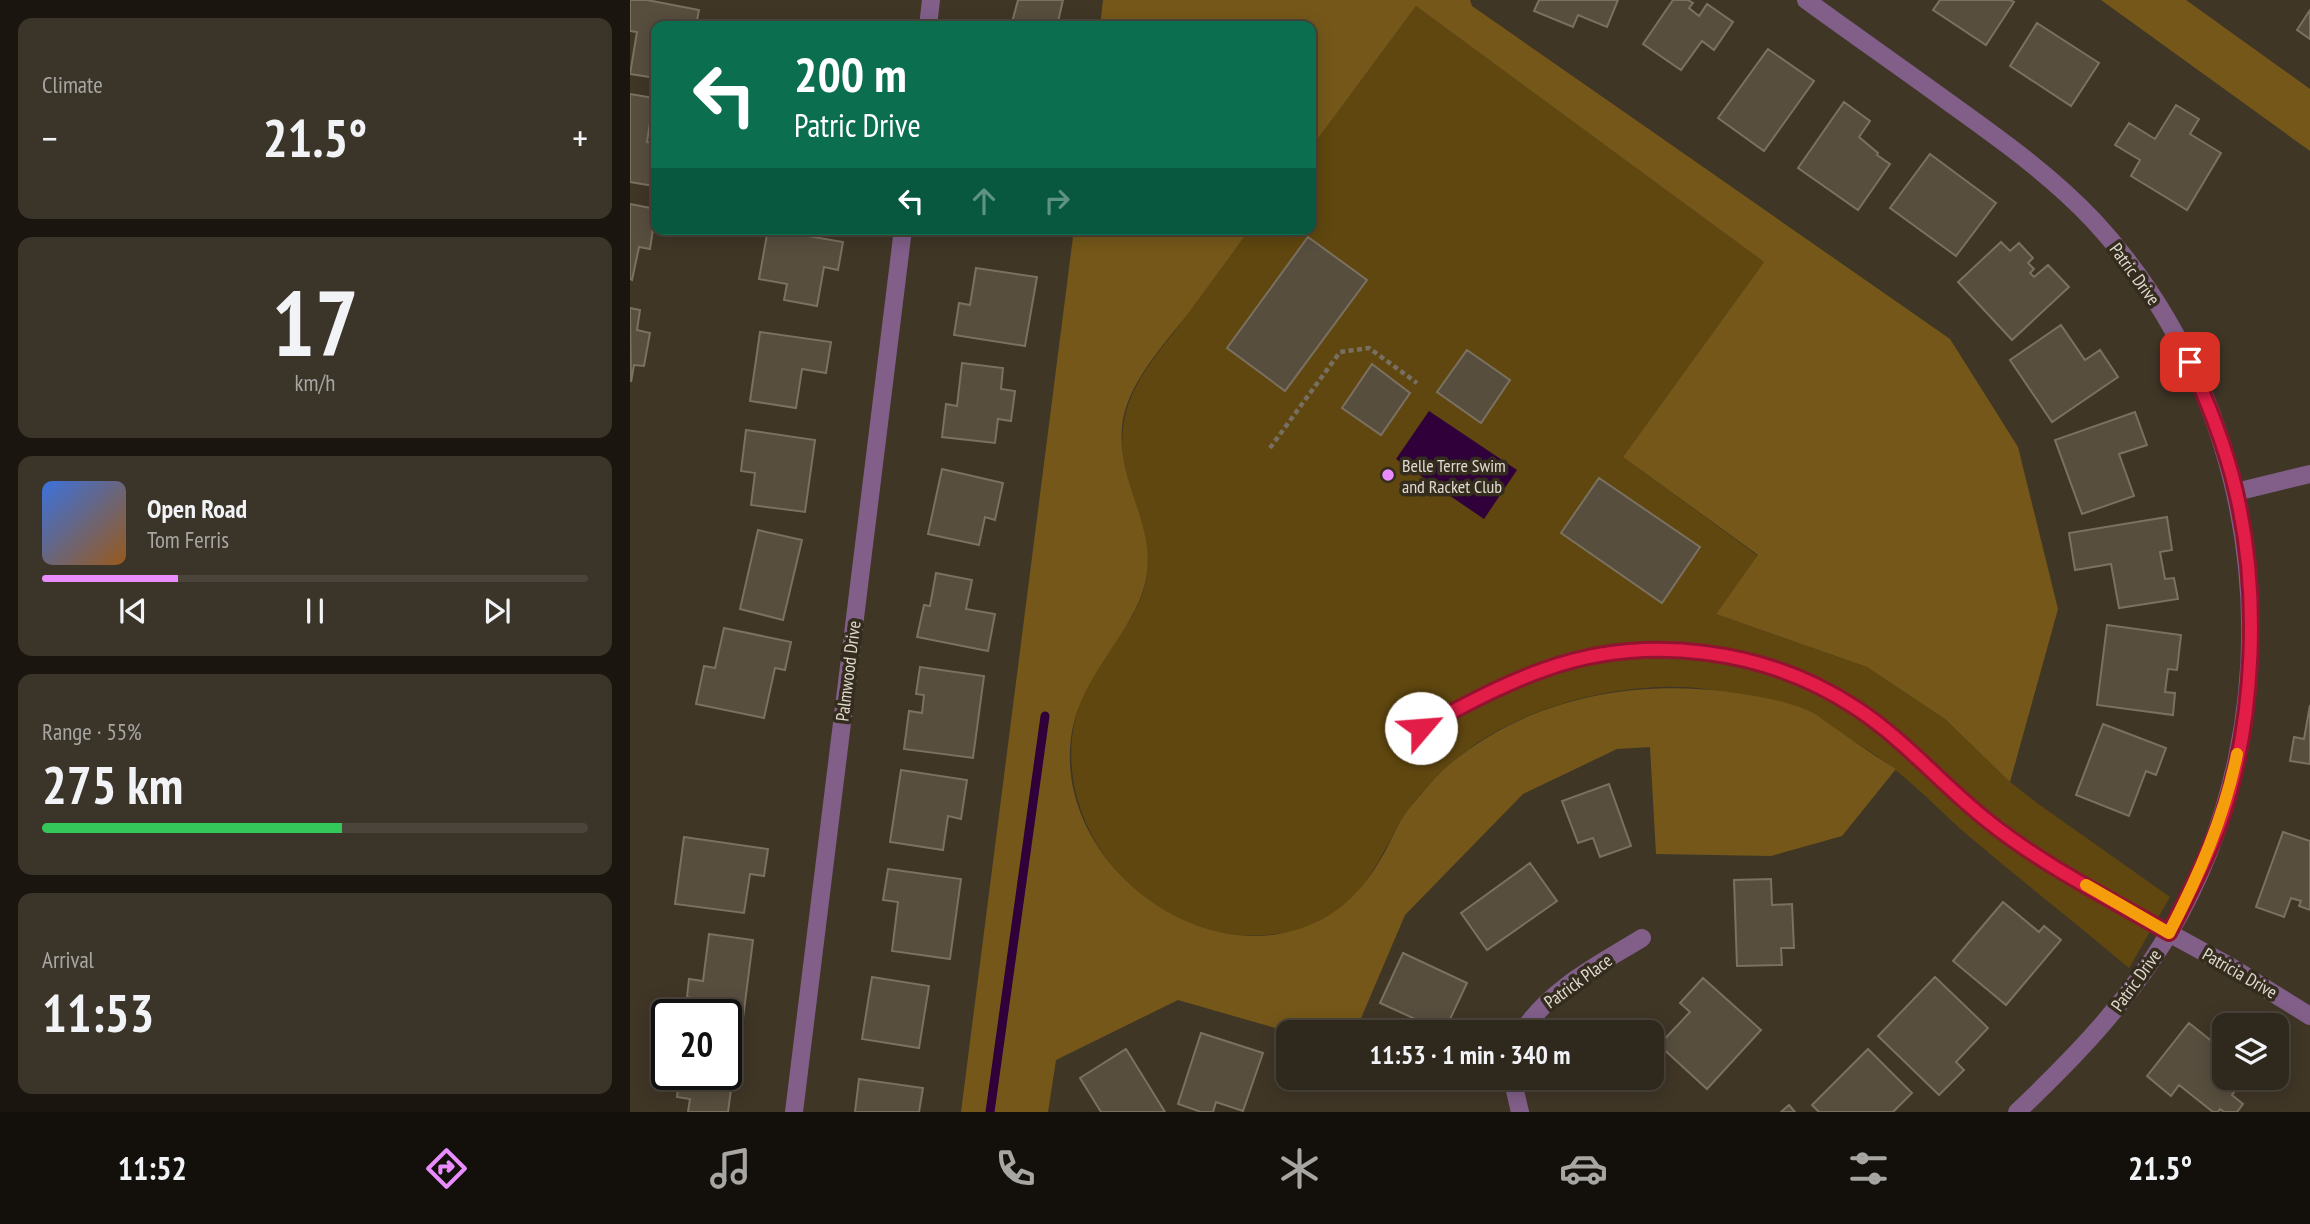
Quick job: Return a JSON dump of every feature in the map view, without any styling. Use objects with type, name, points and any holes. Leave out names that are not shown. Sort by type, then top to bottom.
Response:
[{"type":"street","points":[[929,21],[931,0]]},
{"type":"street","name":"Patric Drive","points":[[1806,0],[2028,160],[2101,229],[2147,287],[2176,336],[2211,412],[2236,492],[2248,568],[2249,661],[2244,715],[2223,814],[2191,890],[2169,933],[2123,1001],[2090,1041],[2017,1112]]},
{"type":"street","name":"Palmwood Drive","points":[[794,1112],[902,235]]},
{"type":"street","points":[[2236,492],[2310,474]]},
{"type":"street","name":"Patricia Drive","points":[[2169,933],[2243,974],[2310,1016]]},
{"type":"street","name":"Patrick Place","points":[[1531,1020],[1546,1001],[1575,979],[1642,938]]},
{"type":"street","points":[[1514,1090],[1520,1112]]},
{"type":"lane","points":[[1421,728],[1505,685],[1547,668],[1594,657],[1640,651],[1687,652],[1753,661],[1784,670],[1820,686],[1857,708],[1989,822],[2065,873],[2169,933]]},
{"type":"path","points":[[1270,448],[1340,352],[1369,348],[1417,383]]},
{"type":"shaded area","points":[[1103,0],[1470,0],[1472,6],[1950,339],[2018,447],[2058,609],[2010,782],[1945,719],[1867,667],[1716,614],[1758,555],[1623,457],[1764,262],[1416,6],[1316,141],[1316,21],[1101,21]]},
{"type":"shaded area","points":[[2101,0],[2186,0],[2310,89],[2310,151]]},
{"type":"shaded area","name":"Belle Terre Swim and Racket Club","points":[[1416,6],[1764,262],[1623,457],[1758,556],[1716,614],[1867,667],[1945,719],[2010,782],[2170,897],[2129,968],[1971,838],[1879,757],[1819,717],[1798,707],[1706,689],[1638,688],[1602,694],[1566,702],[1499,730],[1469,749],[1419,796],[1365,883],[1348,903],[1323,921],[1308,927],[1276,934],[1244,935],[1190,924],[1155,905],[1124,879],[1099,848],[1082,812],[1072,774],[1072,735],[1083,695],[1133,614],[1145,585],[1145,539],[1127,477],[1122,445],[1126,411],[1136,386],[1151,362],[1246,235],[1316,235],[1316,141]]},
{"type":"shaded area","points":[[1073,235],[1246,235],[1157,353],[1130,396],[1122,427],[1122,451],[1146,538],[1148,561],[1145,584],[1135,610],[1085,692],[1073,728],[1070,749],[1074,791],[1088,830],[1111,865],[1142,895],[1178,917],[1217,932],[1258,936],[1299,929],[1314,923],[1340,908],[1361,887],[1379,862],[1407,811],[1450,764],[1480,742],[1512,724],[1581,699],[1617,692],[1691,689],[1728,692],[1788,703],[1814,714],[1896,769],[1842,836],[1771,856],[1656,854],[1650,747],[1617,749],[1523,794],[1405,915],[1360,1020],[1276,1020],[1276,1028],[1178,1000],[1056,1060],[1048,1112],[961,1112]]},
{"type":"shaded area","points":[[1429,411],[1517,470],[1484,519],[1396,459]]},
{"type":"building","points":[[630,0],[647,0],[699,10],[697,21],[651,21],[651,77],[630,74],[637,32],[630,31]]},
{"type":"building","points":[[1018,0],[1063,0],[1058,21],[1012,21]]},
{"type":"building","points":[[1539,0],[1618,0],[1607,27],[1578,15],[1573,27],[1534,11]]},
{"type":"building","points":[[1673,0],[1688,0],[1693,3],[1689,8],[1699,16],[1707,4],[1733,22],[1714,50],[1702,41],[1681,70],[1643,44]]},
{"type":"building","points":[[1940,0],[2014,2],[1986,45],[1933,10]]},
{"type":"building","points":[[2310,10],[2310,39],[2297,30]]},
{"type":"building","points":[[2037,23],[2099,63],[2071,106],[2010,66]]},
{"type":"building","points":[[1768,49],[1814,81],[1764,151],[1718,118]]},
{"type":"building","points":[[630,94],[651,98],[647,142],[651,143],[651,186],[630,182]]},
{"type":"building","points":[[1844,102],[1870,121],[1859,137],[1890,164],[1858,210],[1798,168]]},
{"type":"building","points":[[2176,105],[2199,119],[2190,134],[2221,153],[2187,210],[2131,176],[2140,160],[2115,145],[2129,123],[2155,139]]},
{"type":"building","points":[[1930,154],[1996,203],[1956,256],[1890,208]]},
{"type":"building","points":[[630,204],[651,208],[652,235],[650,249],[639,247],[632,280]]},
{"type":"building","points":[[767,235],[803,235],[843,242],[838,270],[824,267],[817,306],[784,300],[787,284],[759,279]]},
{"type":"building","points":[[1308,237],[1367,280],[1285,391],[1227,348]]},
{"type":"building","points":[[2001,242],[2010,251],[2019,243],[2033,258],[2028,263],[2034,269],[2030,273],[2034,277],[2048,265],[2069,287],[2012,340],[1958,282]]},
{"type":"building","points":[[976,268],[1037,277],[1025,346],[954,335],[959,303],[970,305]]},
{"type":"building","points":[[630,308],[640,310],[637,330],[650,333],[644,366],[634,365],[631,382]]},
{"type":"building","points":[[2061,325],[2085,360],[2100,350],[2118,377],[2052,422],[2010,360]]},
{"type":"building","points":[[760,332],[831,342],[826,373],[802,369],[796,408],[750,401]]},
{"type":"building","points":[[1467,350],[1510,380],[1481,423],[1437,392]]},
{"type":"building","points":[[962,363],[1003,368],[1001,389],[1015,391],[1011,421],[998,419],[995,443],[942,437],[946,404],[957,406]]},
{"type":"building","points":[[1372,364],[1410,393],[1381,435],[1342,408]]},
{"type":"building","points":[[2135,412],[2147,445],[2119,454],[2134,496],[2082,514],[2055,440]]},
{"type":"building","points":[[746,430],[815,440],[805,512],[751,505],[755,473],[741,471]]},
{"type":"building","points":[[942,469],[1003,483],[995,520],[985,517],[979,545],[928,534]]},
{"type":"building","points":[[1599,478],[1700,547],[1662,603],[1561,533]]},
{"type":"building","points":[[2167,517],[2172,550],[2160,552],[2165,579],[2174,578],[2178,599],[2119,608],[2111,564],[2075,570],[2069,533]]},
{"type":"building","points":[[758,530],[802,540],[783,620],[740,609]]},
{"type":"building","points":[[936,573],[972,580],[966,609],[995,614],[988,651],[917,637],[924,605],[930,606]]},
{"type":"building","points":[[2107,625],[2181,635],[2177,670],[2168,669],[2165,692],[2175,693],[2173,715],[2097,705]]},
{"type":"building","points":[[724,628],[791,642],[785,670],[775,668],[764,718],[696,704],[704,666],[715,668]]},
{"type":"building","points":[[920,667],[984,676],[973,758],[904,749],[909,711],[922,713],[924,695],[916,694]]},
{"type":"building","points":[[2310,705],[2310,764],[2290,761],[2294,737],[2304,739]]},
{"type":"building","points":[[2103,724],[2166,748],[2156,775],[2146,771],[2129,816],[2076,795]]},
{"type":"building","points":[[901,770],[967,780],[961,819],[948,816],[943,850],[890,842]]},
{"type":"building","points":[[1609,784],[1631,846],[1600,857],[1593,838],[1578,843],[1562,801]]},
{"type":"building","points":[[2283,832],[2310,841],[2310,910],[2299,906],[2301,901],[2291,898],[2284,917],[2256,907]]},
{"type":"building","points":[[684,837],[768,849],[764,876],[750,874],[744,913],[675,904]]},
{"type":"building","points":[[1530,863],[1557,901],[1487,950],[1461,913]]},
{"type":"building","points":[[888,869],[961,879],[950,959],[892,951],[898,902],[883,900]]},
{"type":"building","points":[[1771,879],[1772,905],[1792,904],[1794,948],[1781,948],[1782,965],[1737,966],[1734,880]]},
{"type":"building","points":[[2003,902],[2039,932],[2044,926],[2061,940],[2006,1005],[1953,961]]},
{"type":"building","points":[[709,934],[753,940],[742,1026],[742,999],[687,997],[689,979],[703,981]]},
{"type":"building","points":[[1403,953],[1467,983],[1450,1020],[1418,1020],[1380,1003]]},
{"type":"building","points":[[872,977],[929,986],[919,1048],[862,1039]]},
{"type":"building","points":[[1935,977],[1988,1028],[1956,1062],[1964,1070],[1939,1095],[1878,1036]]},
{"type":"building","points":[[1703,978],[1761,1030],[1707,1089],[1664,1050],[1664,1040],[1690,1012],[1680,1003]]},
{"type":"building","points":[[2189,1023],[2212,1041],[2212,1090],[2236,1090],[2232,1095],[2243,1104],[2237,1112],[2224,1112],[2220,1109],[2213,1112],[2179,1085],[2171,1096],[2147,1076]]},
{"type":"building","points":[[1201,1033],[1263,1053],[1243,1111],[1216,1102],[1213,1112],[1201,1112],[1178,1104]]},
{"type":"building","points":[[1126,1049],[1165,1112],[1101,1112],[1080,1078]]},
{"type":"building","points":[[1868,1049],[1912,1093],[1893,1112],[1819,1112],[1812,1105]]},
{"type":"building","points":[[859,1079],[923,1088],[919,1112],[855,1112]]},
{"type":"building","points":[[678,1090],[731,1090],[728,1112],[688,1112],[690,1099],[677,1097]]},
{"type":"building","points":[[1789,1105],[1795,1112],[1781,1112]]},
{"type":"waterway","points":[[990,1112],[1045,716]]},
{"type":"slow traffic","points":[[2086,885],[2169,933],[2214,838],[2223,814],[2237,754]]},
{"type":"place","name":"Belle Terre Swim and Racket Club","points":[[1388,475]]},
{"type":"route","points":[[1421,728],[1505,685],[1547,668],[1594,657],[1640,651],[1687,652],[1753,661],[1784,670],[1820,686],[1857,708],[1989,822],[2065,873],[2169,933],[2191,890],[2223,814],[2244,715],[2249,661],[2248,568],[2236,492],[2214,422],[2190,362]]}]
